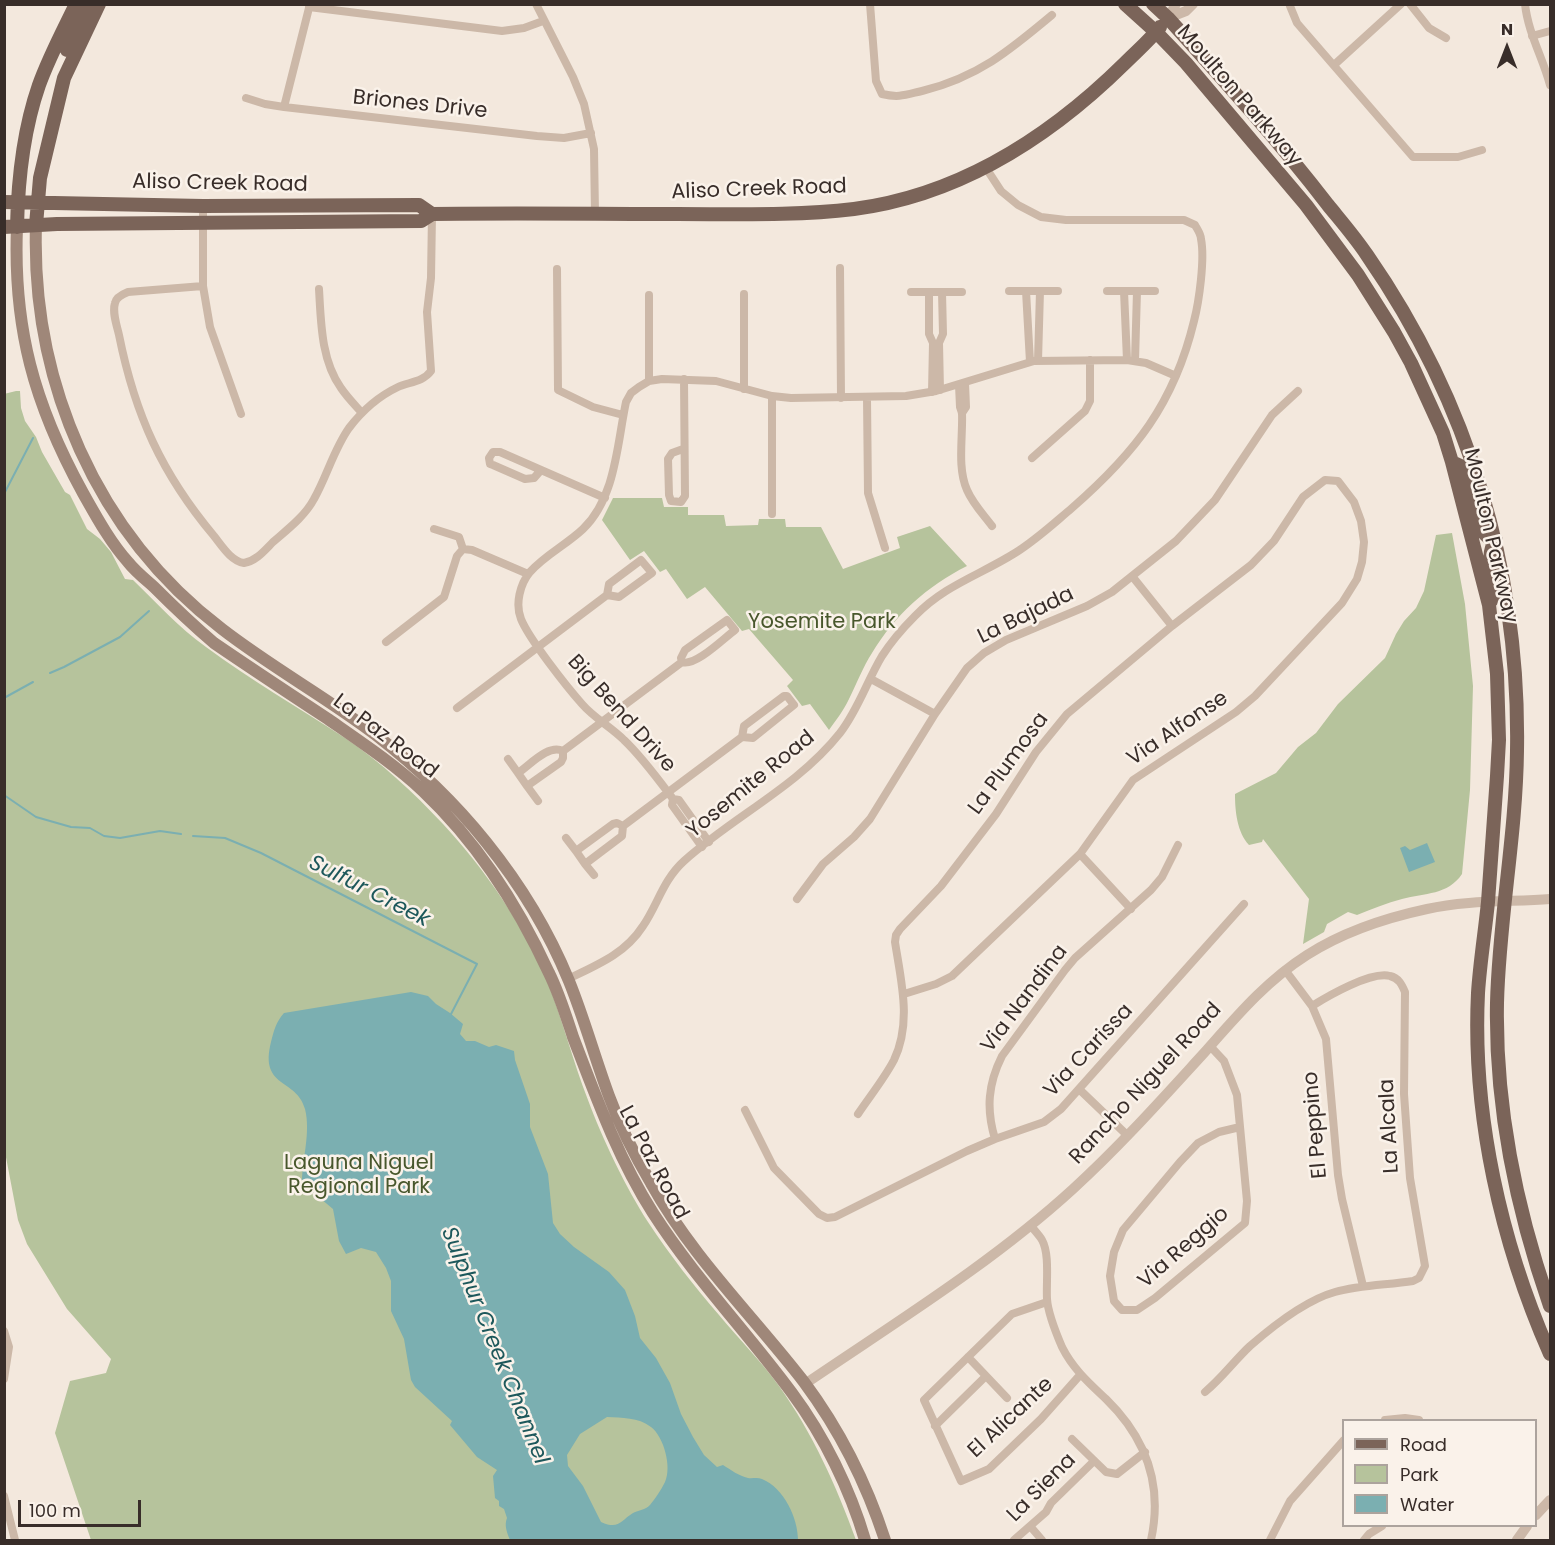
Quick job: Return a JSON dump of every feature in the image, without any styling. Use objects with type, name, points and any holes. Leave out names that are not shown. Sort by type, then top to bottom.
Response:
[{"type":"main road","name":"La Paz Road","points":[[76,4],[54,50],[33,107],[11,202],[11,227],[19,310],[30,367],[38,396],[61,454],[93,510],[128,562],[214,643],[381,756],[424,792],[465,836],[498,880],[517,909],[550,975],[611,1134],[636,1185],[682,1256],[794,1395],[827,1450],[866,1540]]},
{"type":"main road","points":[[64,78],[61,63],[86,9],[86,4]]},
{"type":"main road","name":"La Paz Road","points":[[99,4],[64,78],[40,178],[36,225],[38,300],[50,368],[65,414],[81,452],[115,515],[152,562],[195,607],[246,647],[397,751],[446,796],[487,843],[532,909],[568,979],[609,1096],[650,1183],[700,1257],[805,1384],[858,1473],[885,1540]]},
{"type":"main road","name":"Moulton Parkway","points":[[1125,4],[1186,63],[1306,205],[1358,275],[1394,332],[1429,402],[1452,462],[1489,605],[1497,674],[1499,740],[1488,903],[1478,993],[1480,1074],[1486,1130],[1510,1243],[1530,1305],[1551,1354]]},
{"type":"main road","name":"Moulton Parkway","points":[[1153,4],[1280,144],[1365,251],[1407,318],[1442,385],[1467,446],[1496,540],[1512,645],[1517,709],[1516,786],[1497,1000],[1501,1108],[1517,1196],[1551,1306]]},
{"type":"main road","name":"Aliso Creek Road","points":[[11,202],[203,206],[419,206],[432,214],[787,214],[857,208],[903,199],[944,186],[986,168],[1033,140],[1062,120],[1111,77],[1168,18]]},
{"type":"main road","points":[[1306,205],[1321,209],[1352,248],[1356,251],[1365,251]]},
{"type":"main road","name":"Aliso Creek Road","points":[[11,227],[421,221],[432,214]]},
{"type":"main road","points":[[1452,462],[1463,467],[1484,533],[1491,540],[1496,540],[1490,550],[1495,594],[1489,605]]},
{"type":"main road","points":[[517,909],[527,913],[559,974],[568,979],[566,990],[583,1045],[580,1054]]},
{"type":"main road","points":[[729,1313],[735,1312],[789,1375],[799,1384],[805,1384],[808,1404],[829,1443],[827,1450]]},
{"type":"street","points":[[536,4],[584,104],[594,149],[595,213]]},
{"type":"street","points":[[870,4],[876,81],[882,94],[896,97],[941,86],[974,73],[1006,53],[1052,15]]},
{"type":"street","name":"Aliso Creek Road","points":[[1168,18],[1176,4]]},
{"type":"street","name":"Aliso Creek Road","points":[[1168,18],[1186,11],[1193,4]]},
{"type":"street","points":[[1334,65],[1401,4]]},
{"type":"street","points":[[1410,4],[1429,28],[1446,38]]},
{"type":"street","points":[[1526,4],[1526,16],[1532,36],[1551,85]]},
{"type":"street","points":[[284,107],[309,6],[502,31],[524,28],[543,21]]},
{"type":"street","points":[[1290,6],[1298,23],[1413,157],[1458,157],[1482,150]]},
{"type":"street","points":[[1532,36],[1551,31]]},
{"type":"street","name":"Briones Drive","points":[[246,98],[284,107],[537,136],[564,138],[591,133]]},
{"type":"street","name":"Yosemite Road","points":[[568,979],[606,962],[628,944],[645,924],[660,892],[674,871],[801,774],[823,753],[842,731],[882,656],[917,614],[962,580],[1013,554],[1035,539],[1119,465],[1156,416],[1189,344],[1200,283],[1202,238],[1195,225],[1184,220],[1066,220],[1041,217],[1018,205],[1001,191],[986,168]]},
{"type":"street","points":[[203,206],[203,286],[210,327],[241,414]]},
{"type":"street","points":[[203,286],[128,292],[117,298],[115,312],[123,354],[138,409],[160,459],[193,511],[233,558],[244,563],[256,558],[299,518],[313,501],[349,429],[362,414],[377,399],[397,388],[422,379],[431,372],[427,312],[431,278],[432,214]]},
{"type":"street","points":[[840,268],[841,398]]},
{"type":"street","points":[[557,269],[558,390],[593,407],[623,415]]},
{"type":"street","points":[[320,289],[321,332],[329,365],[340,387],[362,414]]},
{"type":"street","points":[[1009,291],[1058,291]]},
{"type":"street","points":[[1026,291],[1026,331],[1033,336]]},
{"type":"street","points":[[1033,336],[1040,330],[1040,291]]},
{"type":"street","points":[[1107,291],[1155,291]]},
{"type":"street","points":[[1124,291],[1124,322],[1131,329],[1131,361]]},
{"type":"street","points":[[1131,329],[1138,322],[1137,291]]},
{"type":"street","points":[[911,292],[962,292]]},
{"type":"street","points":[[929,292],[929,334],[936,343]]},
{"type":"street","points":[[936,391],[936,343],[943,334],[942,292]]},
{"type":"street","points":[[744,294],[744,389]]},
{"type":"street","points":[[649,295],[650,381]]},
{"type":"street","points":[[1033,336],[1034,362]]},
{"type":"street","points":[[1032,458],[1085,411],[1090,401],[1090,360]]},
{"type":"street","points":[[463,549],[472,550],[528,574],[582,530],[595,515],[605,498],[626,402],[631,393],[650,381],[684,379],[716,381],[772,396],[867,398],[906,396],[936,391],[1034,362],[1131,361],[1146,363],[1176,376]]},
{"type":"street","points":[[683,449],[672,453],[668,459],[669,495],[671,501],[676,502],[681,502],[685,496],[684,379]]},
{"type":"street","points":[[962,384],[966,407],[962,413],[963,473],[966,488],[975,504],[993,526]]},
{"type":"street","name":"La Bajada","points":[[797,899],[823,864],[854,837],[870,819],[935,714],[967,668],[984,653],[1006,640],[1087,606],[1112,592],[1176,541],[1198,520],[1225,486],[1272,415],[1298,391]]},
{"type":"street","points":[[772,396],[772,514]]},
{"type":"street","points":[[867,398],[868,494],[885,548]]},
{"type":"street","points":[[541,470],[534,478],[525,479],[490,464],[489,458],[493,452],[500,452],[605,498]]},
{"type":"street","name":"La Plumosa","points":[[858,1114],[890,1066],[904,1028],[904,994],[896,942],[896,935],[900,929],[941,886],[996,814],[1036,752],[1067,714],[1251,565],[1274,541],[1303,497],[1319,483],[1332,479]]},
{"type":"street","name":"Via Alfonse","points":[[904,994],[936,984],[952,976],[1080,854],[1133,780],[1236,712],[1255,696],[1350,592],[1362,562],[1364,543],[1361,521],[1354,502],[1343,485],[1332,479]]},
{"type":"street","points":[[434,530],[459,537],[463,549]]},
{"type":"street","points":[[386,642],[444,597],[457,556],[463,549]]},
{"type":"street","points":[[457,708],[607,595],[609,584],[641,560],[652,573],[619,597],[607,595]]},
{"type":"street","name":"Big Bend Drive","points":[[528,574],[522,585],[519,609],[521,620],[538,647],[583,705],[624,740],[671,796],[672,806],[706,845]]},
{"type":"street","points":[[1132,576],[1172,627]]},
{"type":"street","points":[[727,620],[735,630],[694,662],[690,664],[682,662],[681,658],[685,650],[727,620]]},
{"type":"street","points":[[563,751],[682,662]]},
{"type":"street","points":[[871,679],[935,714]]},
{"type":"street","points":[[585,864],[622,836],[624,826],[671,796],[742,737],[744,726],[784,696],[787,696],[794,705],[753,738],[742,737]]},
{"type":"street","points":[[518,773],[550,750],[563,751]]},
{"type":"street","points":[[527,786],[561,762],[563,751]]},
{"type":"street","points":[[508,759],[538,801]]},
{"type":"street","points":[[576,851],[613,824],[624,826]]},
{"type":"street","points":[[566,838],[594,875]]},
{"type":"street","name":"Via Nandina","points":[[995,1138],[988,1105],[994,1072],[1002,1056],[1075,958],[1131,909],[1161,877],[1178,844]]},
{"type":"street","points":[[1080,854],[1131,909]]},
{"type":"street","name":"Rancho Niguel Road","points":[[805,1384],[990,1257],[1079,1184],[1128,1136],[1263,988],[1285,970],[1326,944],[1377,922],[1429,908],[1551,899]]},
{"type":"street","name":"Via Carissa","points":[[745,1110],[774,1168],[819,1214],[827,1218],[835,1217],[995,1138],[1044,1122],[1061,1109],[1244,904]]},
{"type":"street","name":"El Peppino","points":[[1285,970],[1312,1006],[1326,1039],[1338,1175],[1363,1286]]},
{"type":"street","name":"La Alcala","points":[[1312,1006],[1347,986],[1384,975],[1397,979],[1406,992],[1404,1094],[1410,1178],[1424,1258],[1423,1273],[1413,1281],[1363,1286]]},
{"type":"street","name":"Via Reggio","points":[[1210,1046],[1224,1061],[1236,1086],[1240,1127],[1247,1201],[1245,1223],[1137,1311],[1122,1310],[1114,1301],[1110,1276],[1114,1252],[1123,1230],[1198,1143],[1219,1132],[1240,1127]]},
{"type":"street","points":[[1080,1090],[1128,1136]]},
{"type":"street","points":[[1030,1226],[1043,1241],[1047,1302],[1070,1362],[1080,1375],[1117,1410],[1145,1452],[1155,1485],[1155,1523],[1151,1540]]},
{"type":"street","points":[[1205,1392],[1220,1380],[1247,1349],[1268,1330],[1315,1299],[1363,1286]]},
{"type":"street","points":[[986,1376],[936,1426],[924,1400],[1012,1314],[1047,1302]]},
{"type":"street","points":[[4,1331],[7,1347],[4,1379]]},
{"type":"street","points":[[968,1357],[1007,1398]]},
{"type":"street","name":"El Alicante","points":[[936,1426],[961,1481],[989,1469],[1041,1419],[1080,1375]]},
{"type":"street","points":[[1395,1419],[1412,1419]]},
{"type":"street","points":[[1072,1439],[1106,1472],[1117,1474],[1145,1452]]},
{"type":"street","points":[[1270,1540],[1290,1501],[1342,1442]]},
{"type":"street","name":"La Siena","points":[[1014,1540],[1046,1512],[1050,1503],[1094,1461]]},
{"type":"street","points":[[4,1496],[15,1540]]},
{"type":"street","points":[[1537,1514],[1551,1500]]},
{"type":"street","points":[[1030,1526],[1042,1540]]},
{"type":"street","points":[[1364,1540],[1380,1527]]},
{"type":"street","points":[[1517,1540],[1526,1527]]},
{"type":"green space","name":"Laguna Niguel Regional Park","points":[[20,391],[21,408],[25,421],[65,492],[70,495],[87,529],[111,552],[125,579],[133,580],[196,640],[345,738],[384,768],[409,789],[443,824],[488,879],[539,962],[594,1115],[631,1194],[682,1270],[765,1368],[791,1404],[823,1460],[856,1540],[91,1540],[55,1433],[70,1381],[106,1373],[111,1359],[67,1309],[27,1244],[18,1220],[5,1152],[4,394]]},
{"type":"green space","name":"Yosemite Park","points":[[613,498],[662,498],[664,507],[688,507],[688,515],[724,515],[726,526],[758,525],[759,519],[785,519],[786,527],[821,527],[843,569],[900,548],[897,537],[930,526],[967,566],[925,592],[891,626],[869,658],[847,703],[829,730],[810,704],[802,706],[787,686],[793,680],[749,629],[742,631],[705,587],[687,599],[666,569],[660,572],[644,551],[630,560],[602,520]]},
{"type":"green space","points":[[1452,533],[1465,604],[1473,686],[1470,790],[1462,874],[1443,890],[1396,901],[1357,915],[1348,912],[1327,924],[1324,932],[1303,944],[1309,899],[1263,839],[1262,842],[1249,845],[1245,840],[1237,821],[1235,794],[1276,773],[1298,747],[1316,733],[1338,704],[1385,658],[1396,634],[1416,608],[1424,591],[1436,535]]},
{"type":"water","points":[[1427,843],[1435,862],[1409,872],[1400,848],[1405,846],[1410,850]]},
{"type":"water","name":"Sulphur Creek Channel","points":[[411,992],[428,996],[463,1024],[460,1034],[466,1041],[475,1041],[489,1047],[496,1045],[514,1051],[530,1104],[530,1127],[548,1174],[553,1223],[560,1234],[609,1272],[625,1290],[640,1338],[656,1358],[670,1383],[681,1414],[704,1455],[717,1467],[723,1465],[745,1477],[762,1479],[777,1489],[792,1513],[798,1540],[510,1540],[506,1529],[507,1518],[504,1509],[499,1506],[499,1501],[495,1498],[493,1476],[497,1470],[477,1457],[450,1425],[452,1421],[415,1387],[411,1380],[404,1339],[391,1311],[391,1281],[386,1268],[376,1252],[361,1248],[346,1254],[339,1241],[333,1209],[302,1183],[307,1137],[305,1109],[301,1099],[274,1076],[270,1068],[269,1057],[274,1030],[284,1013]],"holes":[[[607,1417],[635,1420],[651,1427],[663,1445],[668,1468],[665,1482],[650,1505],[616,1525],[601,1522],[583,1486],[568,1466],[567,1455],[580,1434]]]},
{"type":"waterway","points":[[4,494],[33,438]]},
{"type":"waterway","points":[[50,673],[120,637],[149,611]]},
{"type":"waterway","points":[[4,698],[33,682]]},
{"type":"waterway","name":"Sulfur Creek","points":[[4,795],[36,817],[71,827],[90,828],[104,836],[120,838],[160,831],[181,834]]},
{"type":"waterway","name":"Sulfur Creek","points":[[193,836],[225,838],[261,853],[477,964],[450,1016]]}]
